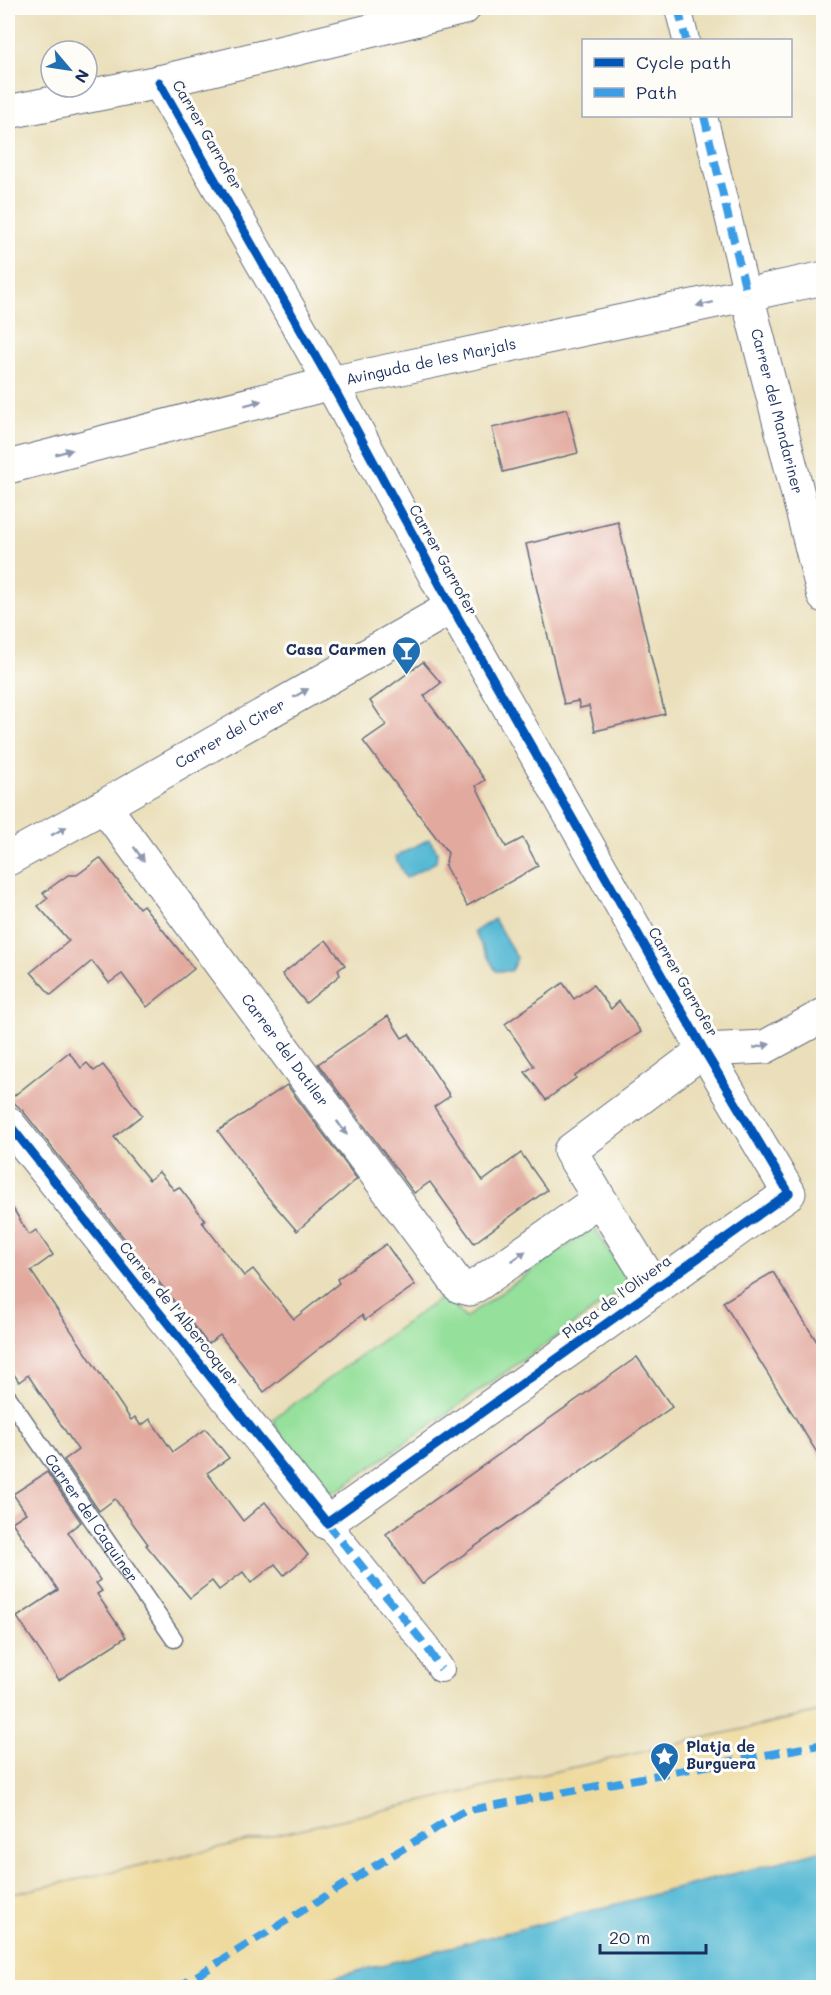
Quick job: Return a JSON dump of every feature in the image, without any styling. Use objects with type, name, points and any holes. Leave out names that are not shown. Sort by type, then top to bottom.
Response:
[{"type":"street","points":[[8,112],[159,82],[464,8]]},
{"type":"street","points":[[678,8],[686,39]]},
{"type":"street","name":"Carrer Garrofer","points":[[159,82],[331,383],[452,607],[704,1050]]},
{"type":"street","points":[[704,117],[747,295]]},
{"type":"street","name":"Avinguda de les Marjals","points":[[8,467],[331,383],[824,278]]},
{"type":"street","name":"Carrer del Mandariner","points":[[747,295],[824,596]]},
{"type":"street","name":"Carrer del Cirer","points":[[8,859],[452,607]]},
{"type":"street","name":"Carrer del Datiler","points":[[104,806],[459,1286],[470,1289],[598,1200]]},
{"type":"street","points":[[704,1050],[765,1047],[824,1015]]},
{"type":"street","name":"Plaça de l'Olivera","points":[[327,1523],[789,1193],[704,1050],[570,1151],[598,1200],[655,1288]]},
{"type":"street","name":"Carrer de l'Albercoquer","points":[[8,1123],[327,1523]]},
{"type":"street","points":[[327,1523],[426,1646],[441,1669]]},
{"type":"lane","name":"Carrer del Caquiner","points":[[8,1397],[174,1639]]},
{"type":"green space","points":[[594,1227],[626,1277],[625,1288],[337,1491],[324,1490],[276,1429],[274,1418],[445,1295],[465,1318]]},
{"type":"sand","name":"Platja de Burguera","points":[[823,1711],[823,1853],[775,1863],[297,1987],[8,1987],[8,1895]]},
{"type":"water","points":[[429,839],[437,851],[436,862],[406,878],[395,857]]},
{"type":"water","points":[[494,919],[517,958],[511,971],[496,971],[474,932]]},
{"type":"water","points":[[823,1850],[823,1987],[297,1987],[775,1863]]},
{"type":"building","points":[[567,409],[578,453],[503,472],[492,428]]},
{"type":"building","points":[[618,522],[665,714],[595,731],[589,706],[580,708],[578,701],[564,704],[526,544]]},
{"type":"building","points":[[423,662],[441,683],[424,696],[485,780],[476,786],[506,847],[523,838],[538,866],[467,906],[445,866],[448,853],[363,741],[386,725],[370,701]]},
{"type":"building","points":[[100,858],[139,908],[143,905],[194,969],[147,1007],[122,974],[109,983],[92,961],[51,995],[31,972],[69,941],[38,906],[48,898],[43,893],[68,875],[77,875]]},
{"type":"building","points":[[326,940],[345,965],[338,970],[340,975],[306,1003],[282,974]]},
{"type":"building","points":[[563,983],[574,999],[593,985],[611,1009],[619,1001],[641,1032],[575,1076],[576,1078],[546,1100],[525,1072],[534,1066],[505,1024]]},
{"type":"building","points":[[388,1016],[402,1038],[409,1034],[450,1096],[434,1107],[483,1181],[521,1153],[547,1190],[474,1243],[430,1182],[414,1193],[318,1064]]},
{"type":"building","points":[[69,1052],[81,1068],[87,1063],[94,1071],[103,1065],[142,1115],[114,1137],[149,1180],[159,1172],[174,1190],[179,1187],[205,1220],[202,1222],[244,1276],[253,1269],[294,1319],[339,1283],[337,1279],[386,1244],[415,1285],[365,1320],[362,1315],[264,1392],[220,1335],[208,1344],[23,1111],[10,1099]]},
{"type":"building","points":[[287,1085],[357,1179],[297,1231],[265,1194],[218,1131]]},
{"type":"building","points":[[8,1200],[29,1235],[36,1230],[53,1255],[31,1271],[131,1420],[135,1417],[141,1426],[150,1419],[173,1452],[206,1429],[229,1458],[207,1473],[243,1521],[265,1502],[308,1555],[284,1575],[275,1564],[251,1583],[243,1572],[219,1590],[212,1581],[190,1598],[146,1545],[148,1544],[115,1499],[99,1511],[64,1460],[78,1450],[28,1375],[19,1382],[8,1365]]},
{"type":"building","points":[[773,1272],[824,1353],[824,1464],[723,1302]]},
{"type":"building","points":[[637,1357],[672,1407],[422,1584],[386,1534]]},
{"type":"building","points":[[47,1472],[81,1522],[68,1532],[100,1580],[96,1583],[102,1591],[97,1594],[126,1637],[59,1680],[17,1617],[58,1590],[12,1522],[26,1513],[13,1494]]},
{"type":"marked path","points":[[678,8],[686,39]]},
{"type":"marked path","points":[[704,117],[747,295]]},
{"type":"marked path","points":[[327,1523],[426,1646],[441,1669]]},
{"type":"marked path","points":[[177,1988],[464,1811],[824,1744]]},
{"type":"cycle path","points":[[8,1123],[327,1523],[789,1193],[704,1050],[452,607],[331,383],[159,82]]},
{"type":"place","name":"Casa Carmen","points":[[407,676]]},
{"type":"place","name":"Platja de Burguera","points":[[665,1782]]}]
